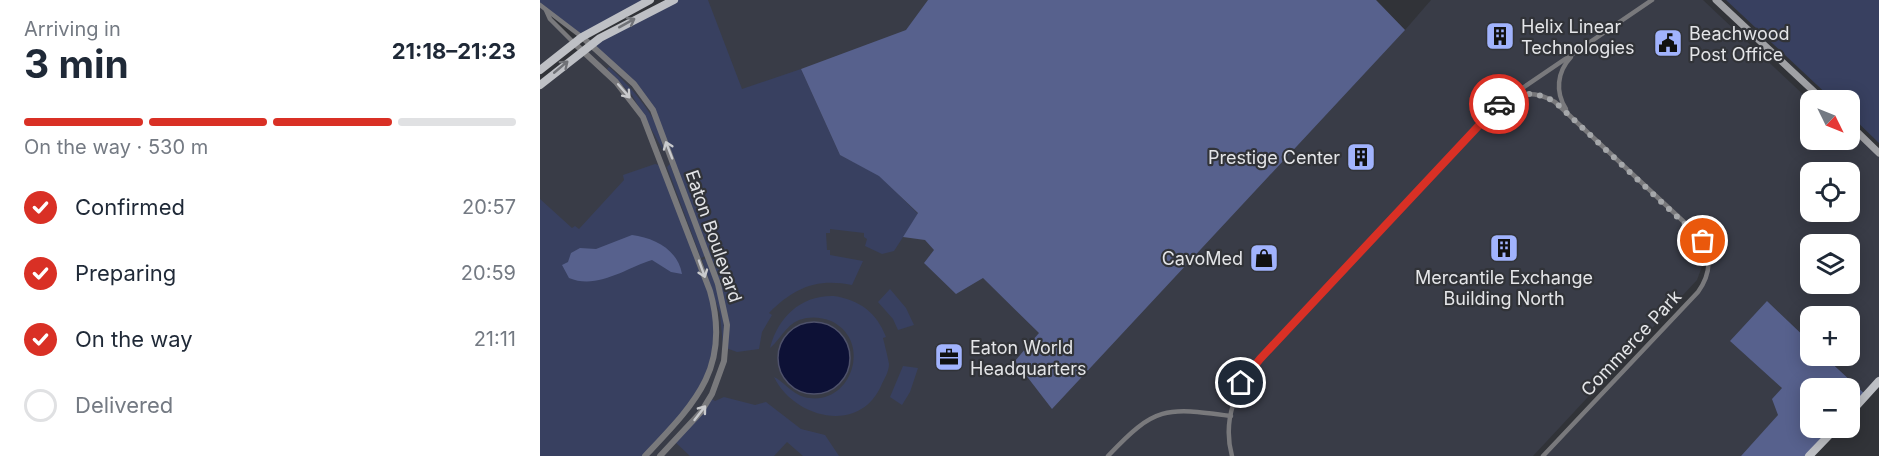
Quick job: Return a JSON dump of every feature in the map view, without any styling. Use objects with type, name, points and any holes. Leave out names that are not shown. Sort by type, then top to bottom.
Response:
[{"type":"main road","points":[[540,70],[582,37],[650,0]]},
{"type":"main road","points":[[540,85],[590,44],[674,0]]},
{"type":"main road","points":[[1716,0],[1812,90]]},
{"type":"main road","points":[[1860,135],[1879,153]]},
{"type":"main road","points":[[1860,402],[1879,381]]},
{"type":"main road","points":[[1809,456],[1826,438]]},
{"type":"street","points":[[1232,456],[1229,439],[1231,416],[1237,392],[1252,367],[1502,102],[1652,0]]},
{"type":"street","points":[[540,4],[582,37]]},
{"type":"street","points":[[546,10],[555,26],[574,43]]},
{"type":"street","name":"Eaton Boulevard","points":[[582,37],[634,84],[653,110],[724,303],[727,337],[724,361],[716,384],[701,412],[660,456]]},
{"type":"street","name":"Eaton Boulevard","points":[[574,43],[633,100],[649,127],[710,291],[716,318],[714,357],[702,390],[687,411],[645,456]]},
{"type":"street","name":"Commerce Park","points":[[1569,114],[1561,100],[1559,83],[1563,68],[1575,52]]},
{"type":"street","name":"Commerce Park","points":[[1502,102],[1520,94],[1537,94],[1555,102],[1698,235],[1706,249],[1708,269],[1698,292],[1543,456]]},
{"type":"street","points":[[1108,456],[1138,425],[1158,413],[1186,410],[1231,416]]},
{"type":"shaded area","points":[[540,0],[650,0],[582,37],[540,5]]},
{"type":"shaded area","points":[[674,0],[1376,0],[1405,30],[1431,0],[1703,0],[1800,92],[1800,150],[1860,150],[1860,135],[1879,153],[1879,381],[1866,395],[1860,389],[1860,378],[1848,378],[1835,366],[1860,366],[1860,306],[1800,306],[1800,332],[1767,301],[1782,388],[1779,415],[1741,456],[1543,456],[1698,292],[1707,276],[1707,253],[1697,280],[1533,456],[540,456],[540,85],[562,66]]},
{"type":"shaded area","points":[[674,0],[708,0],[742,89],[801,69],[840,155],[879,175],[918,214],[894,251],[882,254],[865,246],[867,239],[864,233],[830,229],[830,233],[826,233],[827,250],[830,250],[830,255],[863,261],[852,285],[817,284],[787,297],[769,313],[772,315],[762,332],[759,349],[737,352],[726,348],[724,303],[646,98],[590,44]]},
{"type":"shaded area","points":[[928,0],[1376,0],[1405,30],[1052,409],[1015,361],[1039,333],[983,278],[956,294],[924,263],[934,250],[925,240],[903,237],[918,213],[879,176],[840,155],[801,69],[906,30]]},
{"type":"shaded area","points":[[1726,0],[1879,0],[1879,143],[1860,125],[1860,90],[1822,90]]},
{"type":"shaded area","points":[[540,5],[550,19],[574,43],[540,70]]},
{"type":"shaded area","points":[[609,67],[652,116],[662,139],[663,150],[632,95],[607,69]]},
{"type":"shaded area","points":[[655,164],[659,165],[694,246],[712,306],[715,335],[712,363],[702,390],[684,414],[645,456],[540,456],[540,199],[572,228],[575,226],[579,229],[624,180],[623,175]]},
{"type":"shaded area","points":[[670,164],[705,256],[701,258],[667,167]]},
{"type":"shaded area","points":[[632,235],[657,242],[664,247],[676,258],[682,274],[671,272],[652,260],[601,280],[580,281],[569,278],[562,265],[568,262],[571,253],[580,248],[596,249]]},
{"type":"shaded area","points":[[706,259],[722,312],[723,346],[720,314],[702,260]]},
{"type":"shaded area","points":[[890,289],[906,308],[914,325],[898,330],[893,319],[878,302]]},
{"type":"shaded area","points":[[834,296],[860,304],[878,321],[886,337],[883,338],[889,364],[885,378],[871,401],[858,411],[843,415],[827,415],[811,411],[796,403],[783,391],[774,377],[804,397],[820,398],[834,393],[845,384],[854,357],[852,343],[844,330],[831,321],[815,318],[803,319],[790,326],[770,348],[779,327],[793,310],[811,299]]},
{"type":"shaded area","points":[[1767,301],[1800,332],[1800,366],[1835,366],[1848,378],[1800,378],[1800,438],[1826,438],[1809,456],[1741,456],[1778,415],[1772,399],[1782,388],[1730,341]]},
{"type":"shaded area","points":[[814,322],[834,328],[844,338],[850,358],[844,378],[834,388],[814,394],[794,388],[784,378],[778,358],[784,338],[794,328]]},
{"type":"shaded area","points":[[903,366],[918,368],[910,392],[902,405],[890,397]]},
{"type":"shaded area","points":[[1860,389],[1866,395],[1860,402]]},
{"type":"shaded area","points":[[724,397],[755,405],[766,402],[801,429],[825,435],[839,456],[803,456],[787,442],[774,456],[690,456],[674,441],[710,398],[715,401]]},
{"type":"way so far","points":[[1499,104],[1520,94],[1528,93],[1546,96],[1555,102],[1703,241]]},
{"type":"place","name":"Helix Linear Technologies","points":[[1500,36]]},
{"type":"place","name":"Beachwood Post Office","points":[[1668,43]]},
{"type":"place","name":"Prestige Center","points":[[1361,157]]},
{"type":"place","name":"Mercantile Exchange Building North","points":[[1504,248]]},
{"type":"place","name":"CavoMed","points":[[1264,258]]},
{"type":"place","name":"Eaton World Headquarters","points":[[949,357]]},
{"type":"route","points":[[1241,383],[1260,359],[1499,104]]}]
